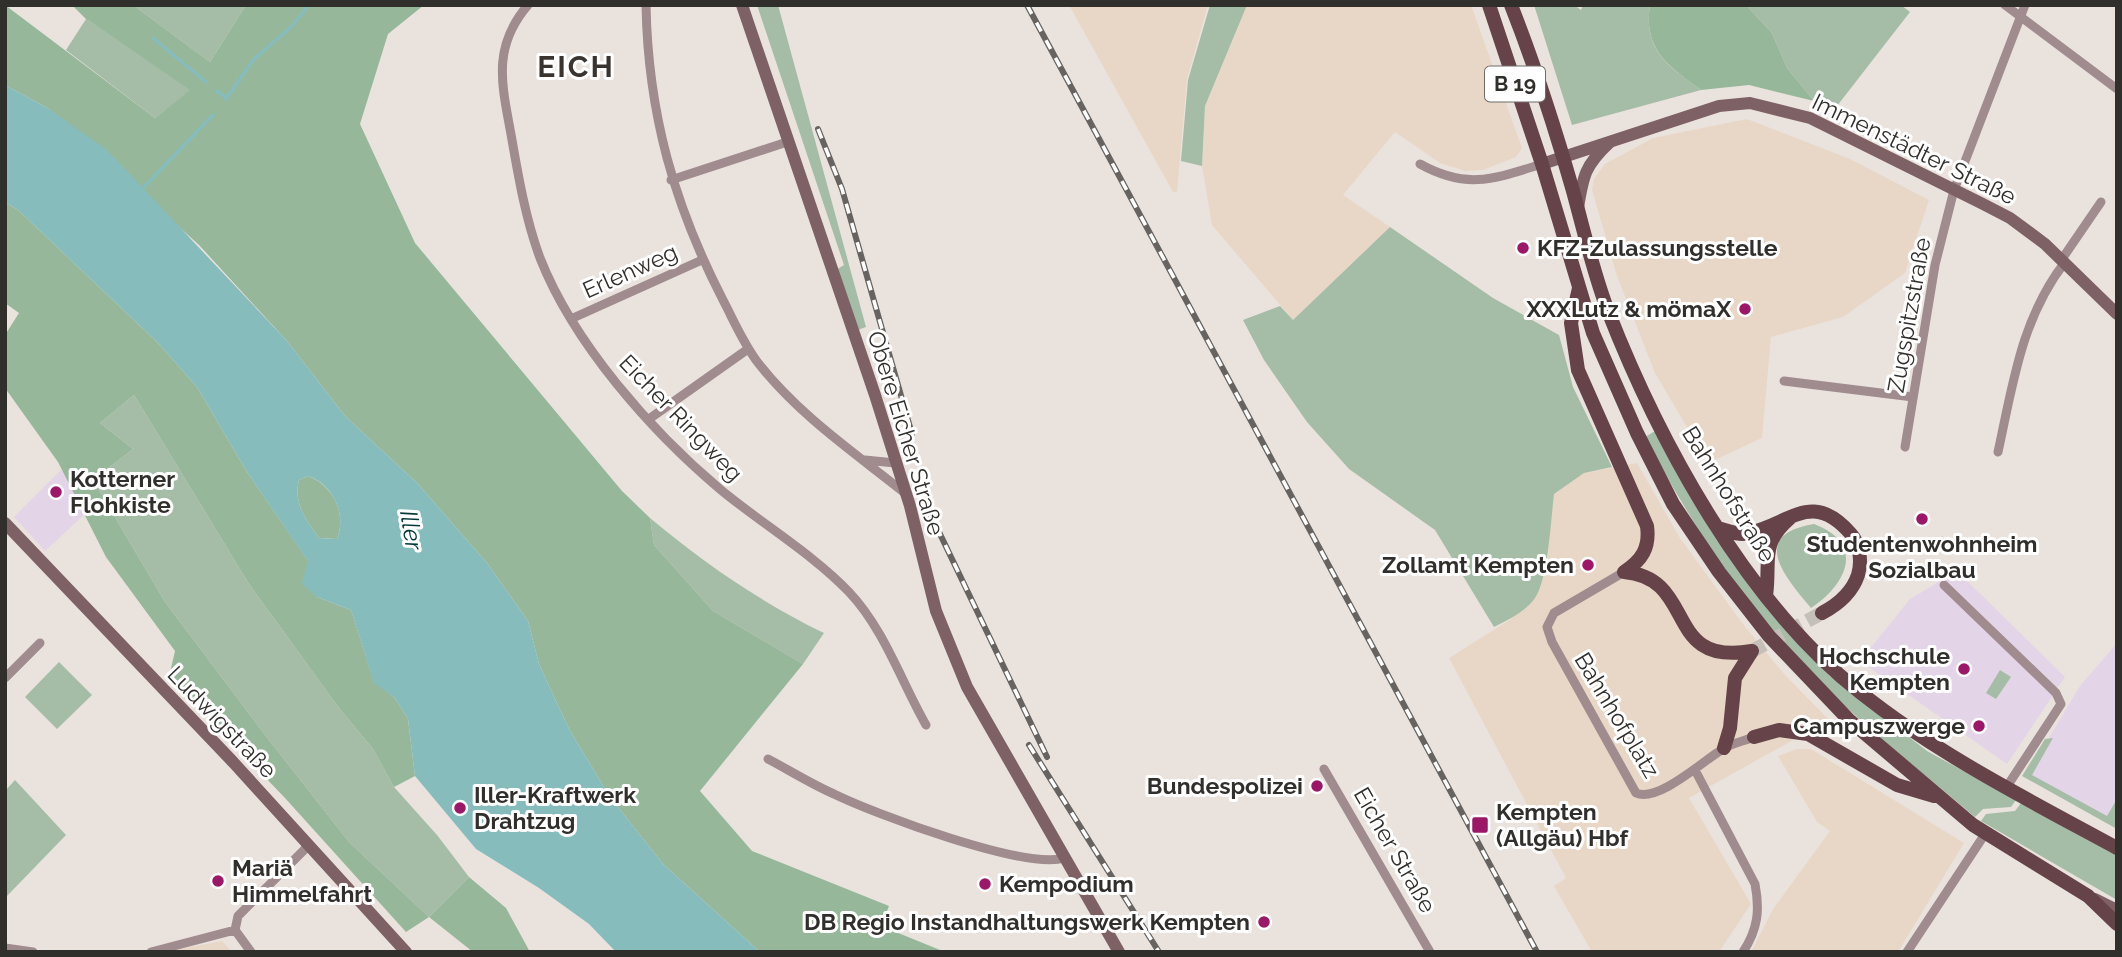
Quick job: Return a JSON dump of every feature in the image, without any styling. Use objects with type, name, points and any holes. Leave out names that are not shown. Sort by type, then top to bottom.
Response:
[{"type":"main road","name":"Bahnhofstraße","points":[[1489,5],[1542,163],[1593,333],[1637,433],[1673,504],[1719,572],[1769,636],[1849,720],[1935,796],[1985,834],[2088,896]]},
{"type":"main road","name":"Bahnhofstraße","points":[[1511,5],[1563,157],[1608,311],[1671,448],[1718,528],[1766,596],[1807,642],[1860,693],[1932,743],[2006,788],[2117,848]]},
{"type":"main road","points":[[1579,288],[1571,323],[1578,370],[1649,536],[1643,556],[1625,572]]},
{"type":"main road","points":[[1766,596],[1766,554],[1769,544],[1781,526],[1796,513]]},
{"type":"main road","points":[[1718,528],[1736,534],[1750,533],[1796,513],[1825,514],[1841,523],[1854,538],[1860,568],[1856,581],[1847,594],[1822,613]]},
{"type":"main road","points":[[1625,572],[1638,573],[1657,581],[1665,589],[1689,632],[1705,648],[1734,655],[1752,651],[1735,677],[1730,728],[1724,748]]},
{"type":"main road","points":[[1754,737],[1779,730],[1808,734],[1897,785],[1935,796]]},
{"type":"main road","points":[[2088,896],[2117,924]]},
{"type":"street","name":"Eicher Ringweg","points":[[528,5],[504,47],[502,78],[531,230],[541,261],[573,318],[621,389],[719,488],[851,594],[887,648],[926,724]]},
{"type":"street","points":[[646,5],[650,71],[671,180],[702,260],[748,349],[778,386],[815,422],[906,494]]},
{"type":"street","name":"Obere Eicher Straße","points":[[741,5],[875,395],[906,494],[936,611],[967,687],[1064,858]]},
{"type":"street","points":[[2005,5],[2115,84]]},
{"type":"street","name":"Zugspitzstraße","points":[[1905,447],[1936,265],[1954,190],[2025,5]]},
{"type":"street","name":"Immenstädter Straße","points":[[1542,163],[1719,106],[1750,103],[1810,118],[2010,218],[2063,260],[2117,314]]},
{"type":"street","points":[[1578,209],[1584,173],[1591,159],[1614,138]]},
{"type":"street","points":[[671,180],[787,142]]},
{"type":"street","points":[[1420,164],[1444,176],[1471,182],[1500,178],[1542,163]]},
{"type":"street","points":[[1998,452],[2023,338],[2044,289],[2101,202]]},
{"type":"street","name":"Erlenweg","points":[[573,318],[702,260]]},
{"type":"street","points":[[649,419],[748,349]]},
{"type":"street","points":[[1784,381],[1913,397]]},
{"type":"street","points":[[863,459],[895,463]]},
{"type":"street","name":"Ludwigstraße","points":[[5,523],[309,845],[406,952]]},
{"type":"street","name":"Bahnhofplatz","points":[[1625,572],[1553,613],[1547,627],[1552,642],[1636,793],[1648,795],[1695,770],[1724,748],[1754,737]]},
{"type":"street","points":[[1944,585],[2056,693],[2061,704],[2006,788]]},
{"type":"street","points":[[5,678],[40,643]]},
{"type":"street","points":[[768,759],[834,795],[953,838],[1011,855],[1054,861],[1064,858],[1119,952]]},
{"type":"street","name":"Eicher Straße","points":[[1324,769],[1430,952]]},
{"type":"street","points":[[1695,770],[1755,884],[1759,904],[1757,922],[1743,952]]},
{"type":"street","points":[[1907,952],[1985,834]]},
{"type":"street","points":[[251,952],[235,930],[238,916],[309,845]]},
{"type":"street","name":"Bahnhofstraße","points":[[2088,896],[2117,910]]},
{"type":"street","points":[[151,952],[235,930]]},
{"type":"street","points":[[5,948],[33,952]]},
{"type":"shaded area","points":[[1069,5],[1208,5],[1187,79],[1177,192],[1173,192]]},
{"type":"shaded area","points":[[1247,5],[1471,5],[1522,148],[1516,157],[1483,170],[1465,171],[1440,163],[1395,132],[1343,195],[1390,227],[1293,320],[1212,225],[1202,166],[1205,106]]},
{"type":"shaded area","points":[[1747,119],[1850,159],[1929,200],[1905,273],[1843,317],[1771,337],[1762,438],[1708,463],[1655,373],[1617,276],[1592,190],[1594,179],[1605,164],[1653,138]]},
{"type":"shaded area","points":[[1637,463],[1680,538],[1742,623],[1785,675],[1837,728],[1795,739],[1689,798],[1751,904],[1719,952],[1592,952],[1554,886],[1566,878],[1449,658],[1511,619],[1546,557],[1554,494],[1584,473]]},
{"type":"shaded area","name":"Kotterner Flohkiste","points":[[62,469],[84,515],[45,551],[14,517]]},
{"type":"shaded area","name":"Hochschule Kempten","points":[[1957,571],[2065,677],[2007,764],[1860,661],[1910,599]]},
{"type":"shaded area","points":[[2117,643],[2117,824],[2027,774],[2080,686]]},
{"type":"shaded area","points":[[1797,749],[1811,749],[1964,843],[1898,952],[1751,952],[1773,909],[1830,831],[1817,822],[1778,756]]},
{"type":"shaded area","points":[[222,941],[232,952],[164,952]]},
{"type":"green space","points":[[5,5],[155,118],[190,90],[86,19],[72,5],[133,5],[210,62],[246,5],[424,5],[388,34],[360,124],[415,243],[622,491],[650,518],[654,545],[713,611],[803,664],[700,791],[752,851],[889,906],[881,926],[945,952],[760,952],[663,864],[610,797],[569,729],[539,664],[528,621],[487,563],[417,483],[345,416],[287,341],[199,245],[49,109],[5,85]]},
{"type":"green space","points":[[133,5],[246,5],[210,62]]},
{"type":"green space","points":[[757,5],[778,5],[866,327],[858,330],[836,270],[844,265]]},
{"type":"green space","points":[[1210,5],[1247,5],[1205,106],[1202,166],[1181,161],[1188,80]]},
{"type":"green space","points":[[1534,5],[1574,5],[1581,10],[1583,5],[1650,5],[1650,34],[1660,56],[1701,90],[1572,125]]},
{"type":"green space","points":[[1650,5],[1746,5],[1772,33],[1787,68],[1814,101],[1749,85],[1701,90],[1678,73],[1654,45],[1650,34]]},
{"type":"green space","points":[[1746,5],[1901,5],[1910,12],[1837,106],[1814,101],[1787,68],[1772,33]]},
{"type":"green space","points":[[86,19],[191,90],[155,118],[66,50]]},
{"type":"green space","points":[[5,202],[18,210],[158,343],[197,387],[247,472],[309,562],[317,597],[351,610],[374,682],[395,698],[408,719],[415,776],[394,787],[373,749],[339,708],[249,584],[134,395],[100,423],[133,449],[93,480],[165,602],[349,842],[429,917],[406,932],[285,798],[169,677],[175,651],[106,557],[58,462],[5,388],[5,335],[19,313],[5,303]]},
{"type":"green space","points":[[1390,227],[1493,298],[1559,335],[1573,387],[1612,467],[1584,473],[1554,494],[1546,564],[1535,598],[1516,615],[1494,627],[1435,530],[1349,469],[1307,422],[1264,360],[1243,320],[1280,306],[1293,320]]},
{"type":"green space","points":[[134,395],[249,584],[339,708],[373,749],[394,787],[437,835],[469,877],[429,917],[349,842],[262,731],[165,602],[93,480],[133,449],[100,423]]},
{"type":"green space","points":[[1655,431],[1776,617],[1830,676],[1927,751],[2016,800],[2011,807],[1983,809],[1975,817],[1871,729],[1797,658],[1755,610],[1689,514],[1645,437]]},
{"type":"green space","points":[[308,476],[324,486],[336,502],[340,520],[337,539],[319,538],[302,511],[298,496],[299,480]]},
{"type":"green space","points":[[650,518],[733,581],[824,633],[803,664],[713,611],[654,545]]},
{"type":"green space","points":[[1814,524],[1830,532],[1841,542],[1845,564],[1834,588],[1811,608],[1783,571],[1777,547],[1782,537],[1794,529]]},
{"type":"green space","points":[[59,662],[92,695],[57,729],[25,697]]},
{"type":"green space","points":[[2000,670],[2011,677],[1996,699],[1986,693]]},
{"type":"green space","points":[[2053,738],[2032,775],[2107,816],[2117,799],[2117,829],[2022,776],[2045,739]]},
{"type":"green space","points":[[15,780],[66,835],[6,897],[5,791]]},
{"type":"green space","points":[[2021,803],[2117,856],[2117,900],[1981,821],[1986,814],[2015,811]]},
{"type":"green space","points":[[469,877],[506,908],[530,952],[473,952],[429,917]]},
{"type":"water","name":"Iller","points":[[5,85],[49,109],[107,150],[287,341],[345,416],[417,483],[487,563],[528,621],[539,664],[569,729],[610,797],[663,864],[760,952],[616,952],[589,924],[539,888],[476,849],[415,776],[408,719],[395,698],[374,683],[351,610],[317,597],[302,584],[308,561],[247,472],[197,387],[158,343],[18,210],[5,202]],"holes":[[[308,476],[317,480],[336,502],[340,520],[337,539],[319,538],[299,504],[299,480]]]},
{"type":"waterway","points":[[226,99],[254,59],[290,28],[309,5]]},
{"type":"waterway","points":[[153,38],[206,82]]},
{"type":"waterway","points":[[217,91],[227,98]]},
{"type":"waterway","points":[[142,189],[213,115]]},
{"type":"tunnel","points":[[1752,651],[1822,613]]},
{"type":"railway","points":[[1027,5],[1537,952]]},
{"type":"railway","points":[[818,129],[842,189],[912,434]]},
{"type":"railway","points":[[928,509],[1047,757]]},
{"type":"railway","points":[[1029,745],[1159,952]]},
{"type":"place","name":"KFZ-Zulassungsstelle","points":[[1523,248]]},
{"type":"place","name":"XXXLutz & mömaX","points":[[1745,309]]},
{"type":"place","name":"Kotterner Flohkiste","points":[[56,492]]},
{"type":"place","name":"Studentenwohnheim Sozialbau","points":[[1922,519]]},
{"type":"place","name":"Zollamt Kempten","points":[[1588,565]]},
{"type":"place","name":"Hochschule Kempten","points":[[1964,669]]},
{"type":"place","name":"Campuszwerge","points":[[1979,726]]},
{"type":"place","name":"Bundespolizei","points":[[1317,786]]},
{"type":"place","name":"Iller-Kraftwerk Drahtzug","points":[[460,808]]},
{"type":"place","name":"Kempten (Allgäu) Hbf","points":[[1480,825]]},
{"type":"place","name":"Mariä Himmelfahrt","points":[[218,881]]},
{"type":"place","name":"Kempodium","points":[[985,884]]},
{"type":"place","name":"DB Regio Instandhaltungswerk Kempten","points":[[1264,922]]},
{"type":"district","name":"EICH","points":[[576,67]]}]
